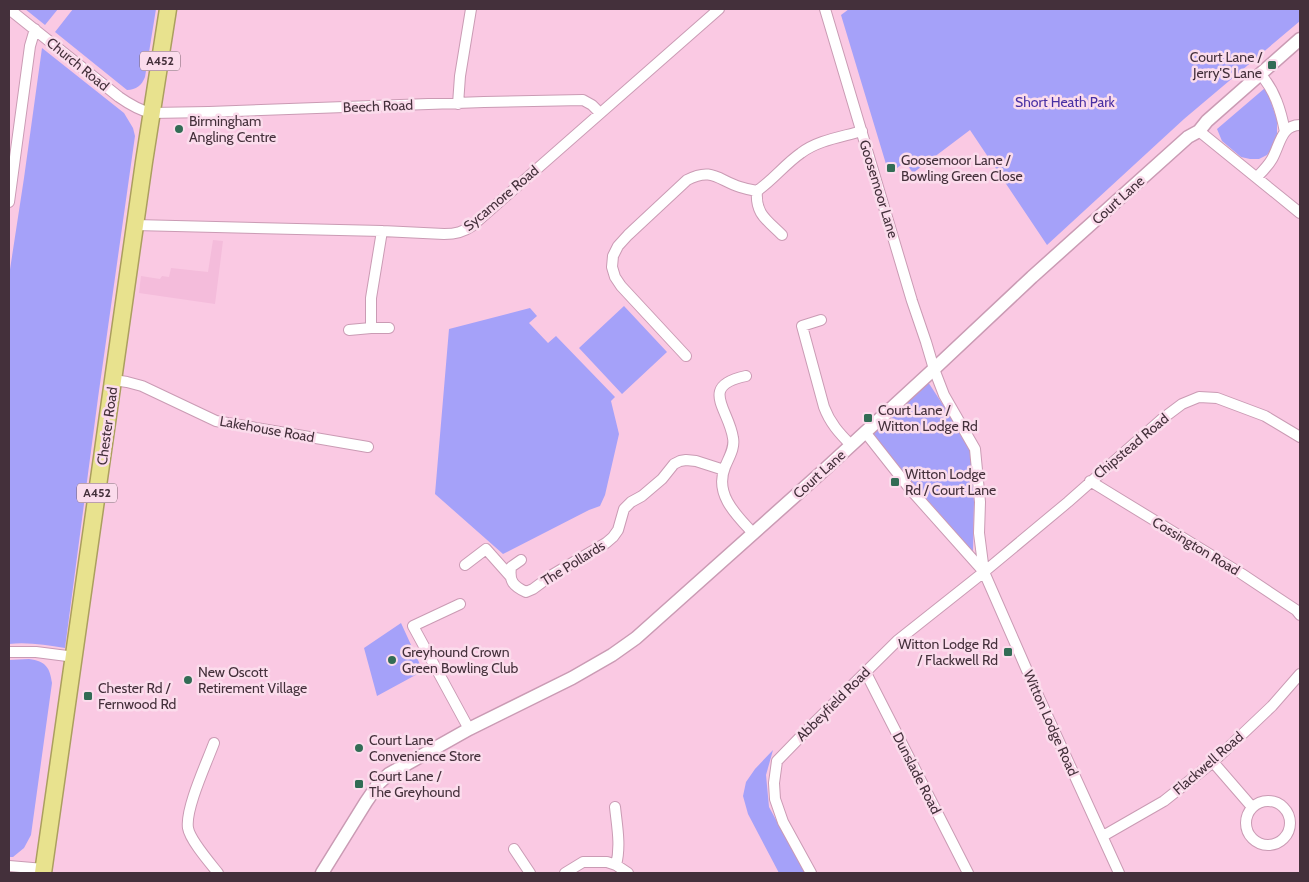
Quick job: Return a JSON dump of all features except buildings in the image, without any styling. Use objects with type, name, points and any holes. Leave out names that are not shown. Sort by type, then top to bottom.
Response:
[{"type":"highway","name":"Chester Road","points":[[44,871],[151,113],[168,9]]},
{"type":"street","name":"Church Road","points":[[9,9],[119,97],[129,104],[151,113]]},
{"type":"street","points":[[458,104],[460,76],[471,9]]},
{"type":"street","name":"Sycamore Road","points":[[136,225],[449,234],[463,232],[719,9]]},
{"type":"street","name":"Goosemoor Lane","points":[[825,9],[934,370]]},
{"type":"street","points":[[9,202],[30,46],[35,29]]},
{"type":"street","name":"Court Lane","points":[[322,873],[379,783],[389,774],[469,730],[572,678],[612,655],[636,638],[851,446],[1062,250],[1188,137],[1199,131],[1207,121],[1300,39]]},
{"type":"street","points":[[1260,74],[1274,94],[1284,132]]},
{"type":"street","name":"Beech Road","points":[[151,113],[582,100],[592,105],[600,113]]},
{"type":"street","points":[[1257,177],[1272,160],[1284,132],[1294,125],[1300,125]]},
{"type":"street","points":[[686,356],[621,286],[615,277],[612,267],[613,256],[618,246],[628,234],[687,180],[696,175],[717,176],[742,188],[757,191],[813,145],[862,131]]},
{"type":"street","points":[[1199,131],[1300,213]]},
{"type":"street","points":[[757,191],[757,207],[761,214],[782,235]]},
{"type":"street","points":[[372,328],[372,298],[382,231]]},
{"type":"street","points":[[820,320],[802,326],[819,394],[826,413],[836,429],[851,446]]},
{"type":"street","points":[[349,330],[390,328]]},
{"type":"street","name":"Witton Lodge Road","points":[[934,370],[944,395],[975,449],[984,572],[1119,873]]},
{"type":"street","points":[[746,376],[733,379],[725,383],[720,389],[719,396],[733,436],[734,446],[724,470],[722,484],[728,504],[753,534]]},
{"type":"street","name":"Lakehouse Road","points":[[114,380],[142,386],[216,421],[368,447]]},
{"type":"street","name":"Chipstead Road","points":[[984,572],[1068,502],[1162,419],[1182,404],[1199,397],[1217,398],[1265,416],[1300,437]]},
{"type":"street","name":"Witton Lodge Road","points":[[865,432],[910,489],[984,572]]},
{"type":"street","name":"The Pollards","points":[[465,565],[486,549],[510,576],[513,583],[519,589],[526,592],[613,537],[618,530],[624,509],[662,479],[674,464],[686,460],[696,461],[724,470]]},
{"type":"street","name":"Cossington Road","points":[[1090,481],[1242,574],[1296,610],[1300,615]]},
{"type":"street","points":[[510,576],[511,567],[521,560]]},
{"type":"street","name":"Abbeyfield Road","points":[[811,873],[782,822],[774,799],[777,761],[897,641],[984,572]]},
{"type":"street","points":[[460,604],[414,626],[469,730]]},
{"type":"street","points":[[9,652],[36,652],[75,657]]},
{"type":"street","name":"Dunslade Road","points":[[866,673],[968,873]]},
{"type":"street","name":"Flackwell Road","points":[[1103,836],[1164,801],[1214,762],[1272,706],[1300,674]]},
{"type":"street","points":[[214,743],[192,800],[188,814],[188,829],[195,842],[218,873]]},
{"type":"street","points":[[1214,762],[1252,807]]},
{"type":"street","points":[[1266,801],[1283,806],[1290,818],[1290,826],[1286,837],[1280,842],[1268,846],[1253,840],[1246,823],[1247,816],[1252,807],[1266,801]]},
{"type":"street","points":[[615,807],[623,830],[616,865]]},
{"type":"street","points":[[514,849],[530,873]]},
{"type":"street","points":[[565,873],[583,862],[607,862],[616,865],[628,873]]},
{"type":"street","points":[[9,866],[44,871]]},
{"type":"shaded area","points":[[213,240],[223,241],[215,304],[139,293],[141,276],[160,279],[162,276],[169,277],[171,268],[208,272]]},
{"type":"green space","points":[[25,9],[58,9],[45,25]]},
{"type":"green space","points":[[73,9],[156,9],[145,77],[138,86],[127,90],[55,32]]},
{"type":"green space","name":"Short Heath Park","points":[[849,9],[1300,9],[1300,21],[1184,119],[1047,245],[970,130],[913,173],[905,162],[889,174],[841,15]]},
{"type":"green space","points":[[42,48],[124,113],[133,128],[135,136],[65,648],[9,644],[9,276]]},
{"type":"green space","points":[[1265,88],[1277,120],[1277,137],[1267,155],[1259,159],[1241,157],[1222,141],[1217,129]]},
{"type":"green space","points":[[624,306],[667,352],[622,394],[579,348]]},
{"type":"green space","points":[[530,308],[537,316],[529,323],[548,343],[556,336],[615,397],[611,401],[619,434],[605,495],[600,506],[503,554],[435,494],[449,329]]},
{"type":"green space","points":[[928,382],[970,449],[974,502],[973,552],[868,432]]},
{"type":"green space","name":"Greyhound Crown Green Bowling Club","points":[[401,623],[423,671],[377,696],[364,648]]},
{"type":"green space","points":[[29,659],[39,661],[46,666],[52,683],[31,835],[24,848],[13,857],[9,857],[9,660]]},
{"type":"green space","points":[[773,750],[766,775],[769,807],[805,873],[779,873],[748,814],[743,796],[746,782],[755,769]]},
{"type":"place","name":"Court Lane / Jerry'S Lane","points":[[1272,65]]},
{"type":"place","name":"Birmingham Angling Centre","points":[[179,129]]},
{"type":"place","name":"Goosemoor Lane / Bowling Green Close","points":[[891,168]]},
{"type":"place","name":"Court Lane / Witton Lodge Rd","points":[[868,418]]},
{"type":"place","name":"Witton Lodge Rd / Court Lane","points":[[895,482]]},
{"type":"place","name":"Witton Lodge Rd / Flackwell Rd","points":[[1008,652]]},
{"type":"place","name":"Greyhound Crown Green Bowling Club","points":[[392,660]]},
{"type":"place","name":"New Oscott Retirement Village","points":[[188,680]]},
{"type":"place","name":"Chester Rd / Fernwood Rd","points":[[88,696]]},
{"type":"place","name":"Court Lane Convenience Store","points":[[359,748]]},
{"type":"place","name":"Court Lane / The Greyhound","points":[[359,784]]}]
